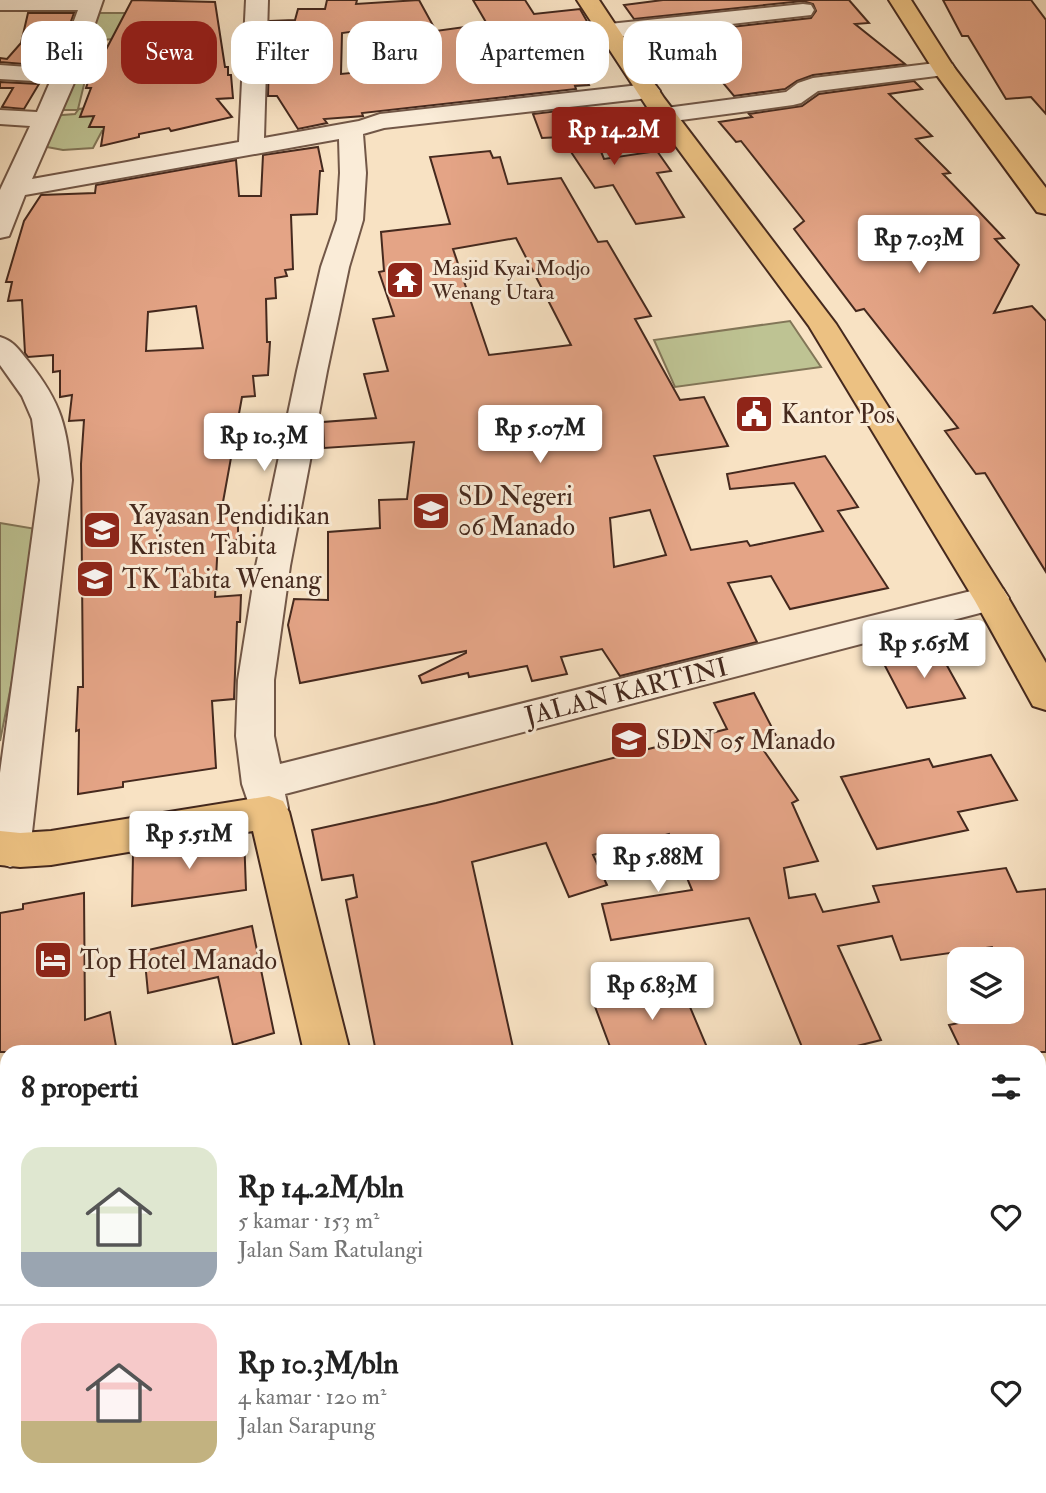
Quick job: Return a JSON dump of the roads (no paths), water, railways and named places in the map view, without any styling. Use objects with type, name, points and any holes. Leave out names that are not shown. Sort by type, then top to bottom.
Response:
[{"type":"main road","points":[[588,0],[602,21]]},
{"type":"main road","points":[[900,0],[944,69],[1046,206]]},
{"type":"main road","points":[[609,31],[649,105],[815,310],[989,576],[1046,676]]},
{"type":"main road","points":[[815,310],[991,598],[1046,696]]},
{"type":"main road","points":[[5,849],[30,850],[178,830],[266,798],[325,1045]]},
{"type":"street","points":[[251,147],[257,0]]},
{"type":"street","points":[[0,4],[92,1],[85,21]]},
{"type":"street","points":[[609,31],[803,10]]},
{"type":"street","points":[[10,183],[358,128],[386,129],[649,105],[793,98],[806,88],[827,83],[944,69]]},
{"type":"street","points":[[0,72],[21,73]]},
{"type":"street","points":[[0,230],[10,183],[46,120],[62,84]]},
{"type":"street","points":[[0,117],[46,120]]},
{"type":"street","points":[[266,798],[255,736],[256,680],[273,566],[312,371],[335,267],[350,220],[358,128]]},
{"type":"street","points":[[0,346],[30,384],[43,409],[51,429],[56,480],[5,849]]},
{"type":"street","name":"JALAN KARTINI","points":[[266,798],[991,598]]},
{"type":"place","name":"Masjid Kyai Modjo Wenang Utara","points":[[405,280]]},
{"type":"place","name":"Kantor Pos","points":[[754,414]]},
{"type":"place","name":"SD Negeri 06 Manado","points":[[431,511]]},
{"type":"place","name":"Yayasan Pendidikan Kristen Tabita","points":[[102,530]]},
{"type":"place","name":"TK Tabita Wenang","points":[[95,579]]},
{"type":"place","name":"SDN 05 Manado","points":[[629,740]]},
{"type":"place","name":"Top Hotel Manado","points":[[53,960]]}]
